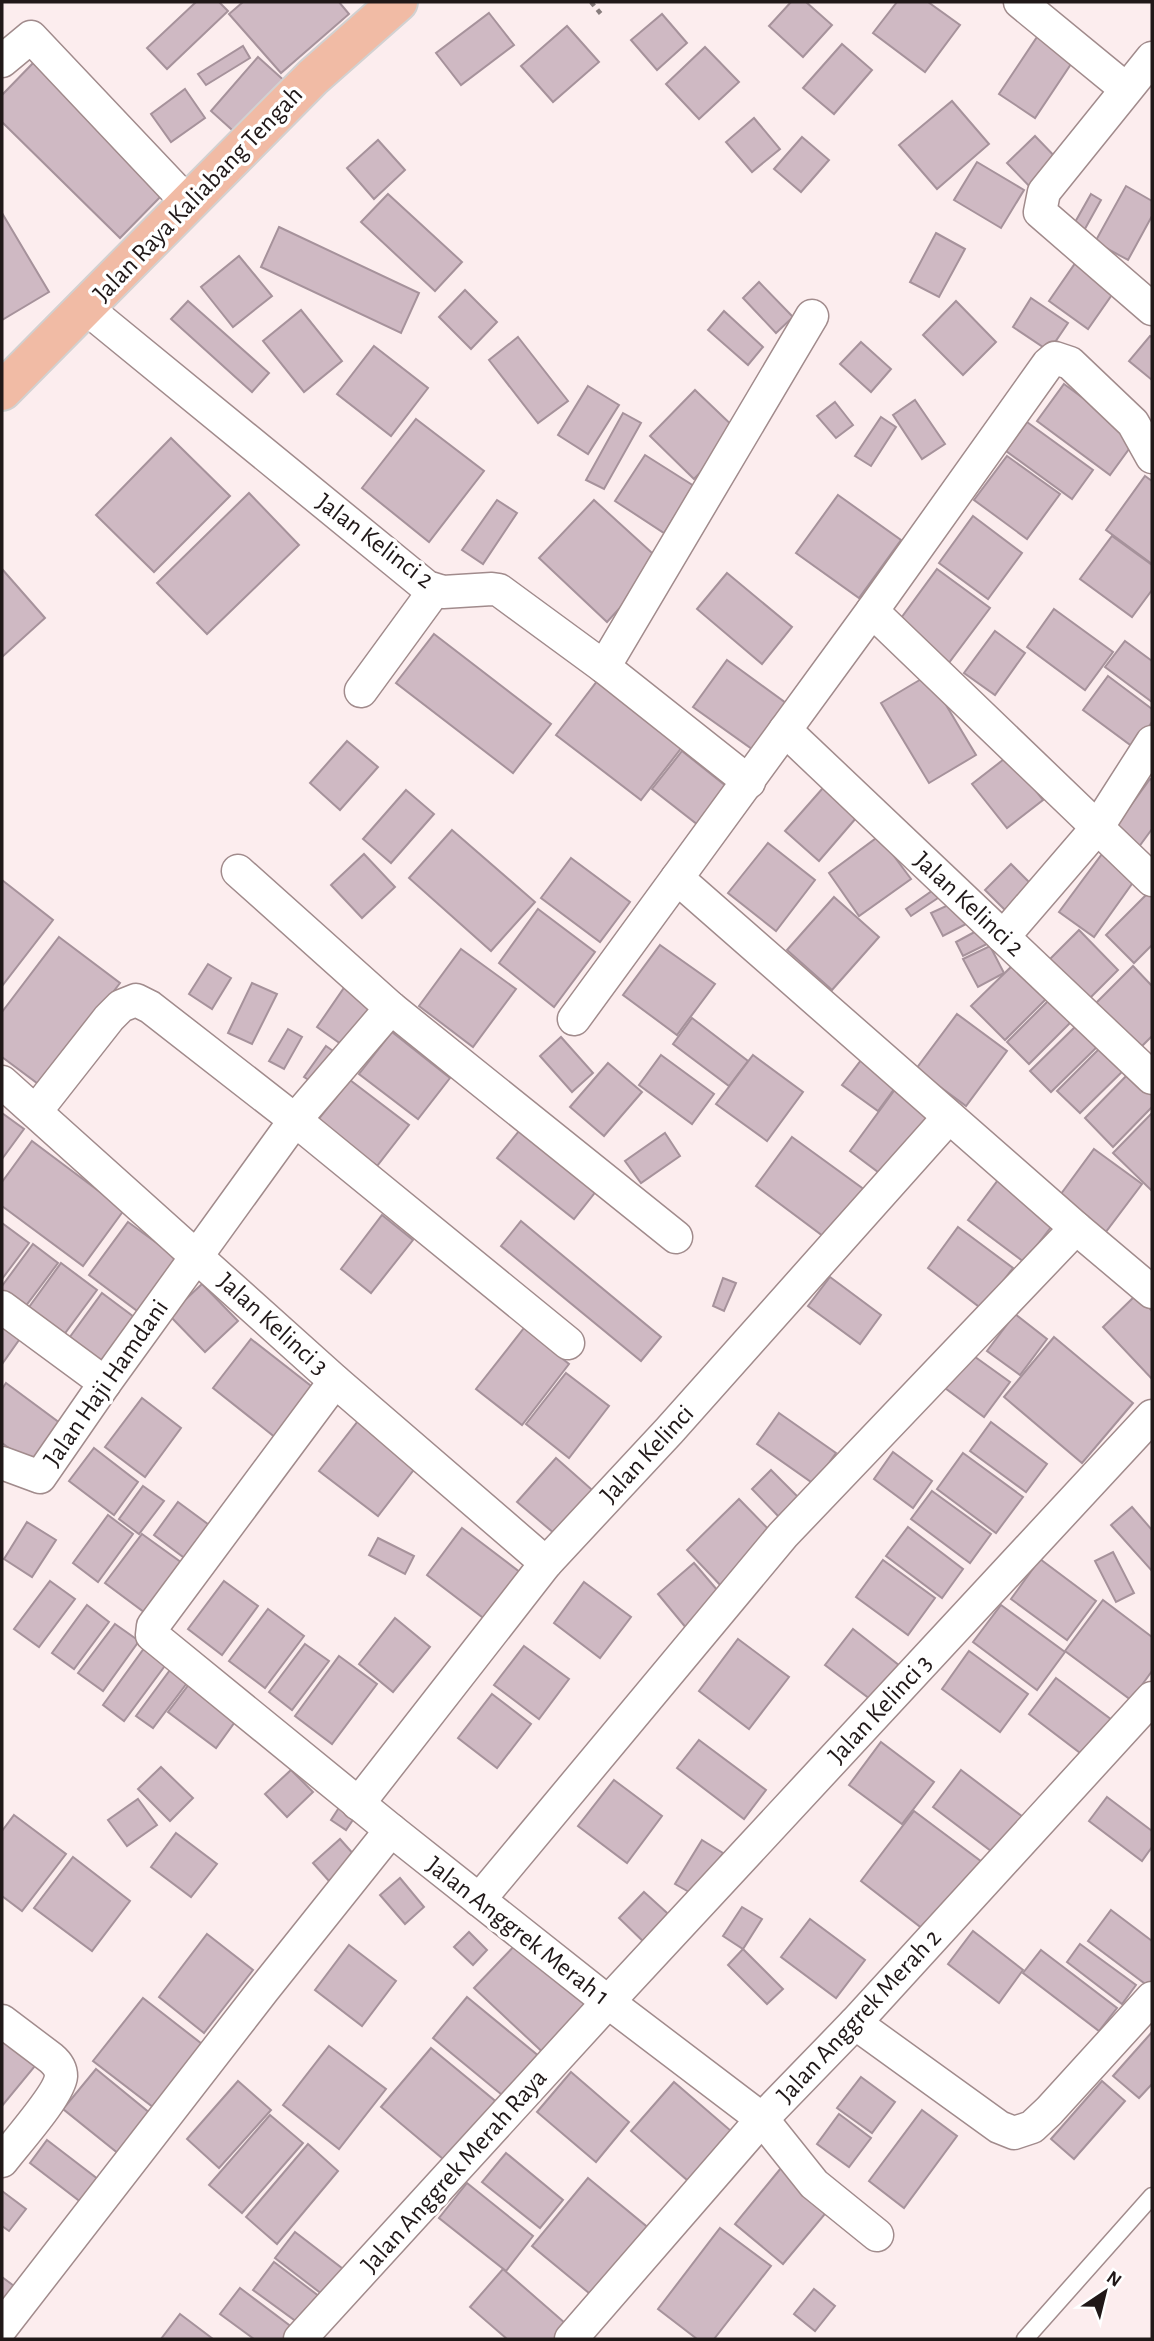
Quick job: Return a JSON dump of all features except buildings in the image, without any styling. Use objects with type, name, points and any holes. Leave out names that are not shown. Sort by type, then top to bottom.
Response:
[{"type":"main road","name":"Jalan Raya Kaliabang Tengah","points":[[2,391],[313,77],[398,2]]},
{"type":"street","points":[[1020,2],[1126,89]]},
{"type":"street","points":[[2,61],[31,37],[189,204]]},
{"type":"street","points":[[1150,64],[1126,89],[1044,192],[1040,212],[1152,309]]},
{"type":"street","name":"Jalan Kelinci 2","points":[[86,308],[427,587],[434,591],[499,590],[604,667],[749,782]]},
{"type":"street","points":[[604,667],[812,316]]},
{"type":"street","points":[[574,1019],[749,782],[1048,364],[1055,358],[1070,363],[1133,423],[1152,457]]},
{"type":"street","points":[[360,691],[434,591]]},
{"type":"street","points":[[872,611],[1152,880]]},
{"type":"street","name":"Jalan Kelinci 2","points":[[785,730],[1152,1078]]},
{"type":"street","points":[[1003,937],[1097,828],[1152,742]]},
{"type":"street","points":[[238,871],[391,1007],[676,1237]]},
{"type":"street","points":[[677,878],[1152,1292]]},
{"type":"street","points":[[36,1111],[109,1018],[121,1006],[136,1000],[150,1007],[295,1119],[568,1343]]},
{"type":"street","name":"Jalan Haji Hamdani","points":[[2,1463],[40,1477],[295,1119],[391,1007]]},
{"type":"street","name":"Jalan Kelinci 3","points":[[2,1082],[335,1381],[546,1563]]},
{"type":"street","name":"Jalan Kelinci","points":[[358,1804],[546,1563],[687,1411],[949,1117]]},
{"type":"street","points":[[479,1900],[783,1535],[1076,1228]]},
{"type":"street","points":[[2,1307],[105,1383]]},
{"type":"street","name":"Jalan Anggrek Merah 1","points":[[335,1381],[153,1626],[152,1635],[358,1804],[608,2002],[762,2119],[814,2183],[877,2235]]},
{"type":"street","name":"Jalan Kelinci 3","points":[[608,2002],[1152,1416]]},
{"type":"street","name":"Jalan Anggrek Merah 2","points":[[571,2339],[762,2119],[855,2023],[1152,1698]]},
{"type":"street","points":[[2,2327],[391,1830]]},
{"type":"street","points":[[855,2023],[951,2094],[999,2127],[1014,2133],[1032,2127],[1049,2111],[1152,1998]]},
{"type":"street","name":"Jalan Anggrek Merah Raya","points":[[300,2339],[608,2002]]},
{"type":"street","points":[[2,2021],[58,2064],[61,2076],[56,2091],[2,2161]]},
{"type":"lane","points":[[1025,2339],[1152,2196]]},
{"type":"path","points":[[591,2],[601,14]]}]
